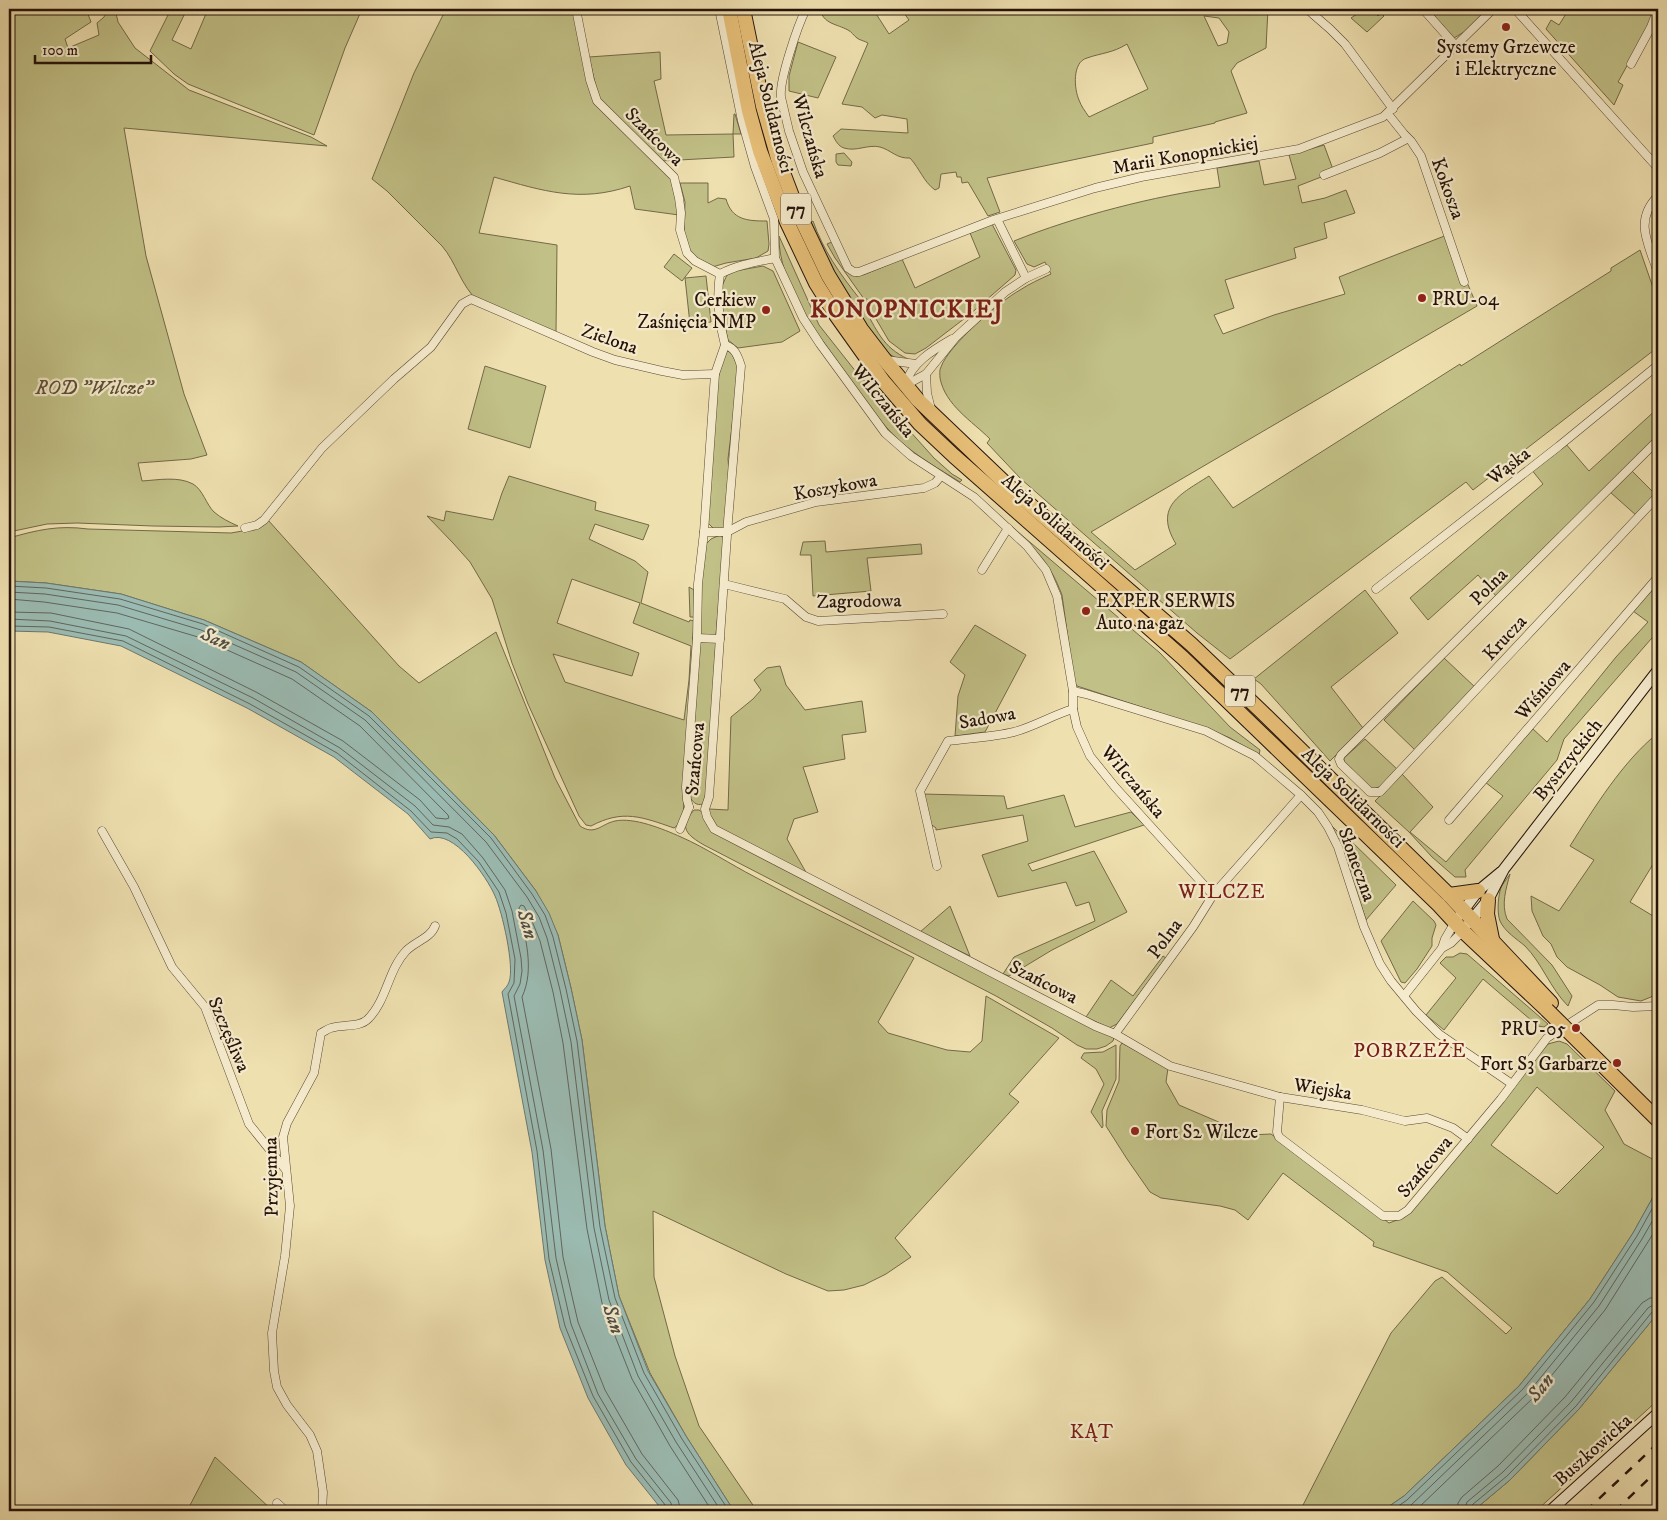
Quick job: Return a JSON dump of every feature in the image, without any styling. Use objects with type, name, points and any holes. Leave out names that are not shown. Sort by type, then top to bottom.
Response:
[{"type":"highway","name":"Aleja Solidarności","points":[[729,9],[749,111],[758,143],[787,222],[816,283],[861,351],[893,394],[920,424],[974,474],[1183,658],[1251,721],[1464,921],[1549,1007]]},
{"type":"highway","name":"Aleja Solidarności","points":[[743,9],[763,106],[789,191],[811,242],[828,275],[861,329],[884,359],[905,385],[1005,483],[1191,644],[1449,895],[1464,921],[1492,940],[1549,1007]]},
{"type":"highway","points":[[1449,895],[1483,895],[1492,940]]},
{"type":"highway","name":"77","points":[[1549,1007],[1658,1108]]},
{"type":"highway","name":"77","points":[[1549,1007],[1658,1120]]},
{"type":"street","name":"Szańcowa","points":[[576,9],[590,80],[597,101],[674,177],[681,213],[680,230],[687,252],[694,261],[720,274],[718,292],[721,330],[725,345],[731,346],[738,356],[741,366],[727,532],[709,797],[705,809],[707,817],[714,829],[1095,1026],[1115,1034],[1170,1066]]},
{"type":"street","name":"WiIczańska","points":[[719,9],[742,122],[755,167],[774,219],[775,258],[803,318],[876,422],[900,448],[974,497],[1008,528],[1046,570],[1057,596],[1073,691],[1073,710],[1083,743],[1100,769],[1214,895]]},
{"type":"street","name":"Wilczańska","points":[[806,9],[794,41],[781,92],[801,168],[848,268]]},
{"type":"street","name":"Kokosza","points":[[1307,9],[1345,44],[1421,156],[1464,282]]},
{"type":"street","points":[[1422,9],[1456,45]]},
{"type":"street","name":"Marii Konopnickiej","points":[[848,268],[854,272],[859,272],[997,219],[1095,188],[1141,177],[1299,149],[1383,117],[1493,9]]},
{"type":"street","points":[[1515,9],[1658,168]]},
{"type":"street","points":[[1631,64],[1651,28],[1658,9]]},
{"type":"street","points":[[1324,175],[1380,153],[1407,138]]},
{"type":"street","points":[[1658,196],[1647,210],[1644,226],[1658,274]]},
{"type":"street","points":[[997,219],[1026,278]]},
{"type":"street","points":[[720,274],[736,267],[775,258]]},
{"type":"street","points":[[893,394],[926,374],[956,337],[1005,292],[1026,278],[1046,269]]},
{"type":"street","name":"Zielona","points":[[246,528],[257,525],[264,520],[322,448],[394,379],[431,347],[462,304],[471,299],[615,360],[662,372],[715,374]]},
{"type":"street","points":[[905,385],[909,373],[916,364],[956,337]]},
{"type":"street","points":[[715,374],[725,345]]},
{"type":"street","points":[[884,359],[916,364]]},
{"type":"street","name":"Wąska","points":[[1376,589],[1559,446],[1658,364]]},
{"type":"street","name":"Szańcowa","points":[[689,807],[686,786],[697,638],[698,584],[704,532],[715,374]]},
{"type":"street","points":[[926,374],[927,393],[932,412]]},
{"type":"street","name":"Polna","points":[[1370,792],[1341,764],[1339,759],[1341,755],[1658,440]]},
{"type":"street","name":"Koszykowa","points":[[704,532],[727,532],[746,522],[816,502],[924,488],[935,483],[941,476]]},
{"type":"street","name":"Krucza","points":[[1370,792],[1380,792],[1658,496]]},
{"type":"street","points":[[982,570],[1008,528]]},
{"type":"street","name":"Wiśniowa","points":[[1449,820],[1658,577]]},
{"type":"street","name":"Zagrodowa","points":[[724,584],[785,599],[806,617],[818,621],[943,614]]},
{"type":"street","points":[[697,638],[720,639]]},
{"type":"street","name":"Bystrzyckich","points":[[1464,921],[1658,670]]},
{"type":"street","name":"Słoneczna","points":[[1073,691],[1206,731],[1255,756],[1301,794],[1318,812],[1338,847],[1371,945],[1391,982],[1439,1034],[1512,1084]]},
{"type":"street","name":"Sadowa","points":[[937,866],[920,792],[948,741],[997,736],[1017,731],[1059,713],[1073,710]]},
{"type":"street","name":"Polna","points":[[1115,1034],[1214,895],[1301,794]]},
{"type":"street","points":[[680,829],[689,807],[705,809]]},
{"type":"street","name":"Szczęśliwa","points":[[102,831],[134,887],[172,967],[205,1007],[249,1124],[286,1170]]},
{"type":"street","points":[[1404,996],[1442,948],[1445,938],[1464,921]]},
{"type":"street","points":[[1442,948],[1451,944],[1464,921]]},
{"type":"street","name":"Przyjemna","points":[[322,1511],[323,1492],[317,1451],[310,1435],[277,1387],[274,1371],[272,1333],[285,1256],[290,1206],[283,1137],[287,1123],[314,1073],[320,1033],[331,1028],[357,1025],[368,1020],[380,1000],[392,973],[406,951],[433,932],[435,926]]},
{"type":"street","name":"Szańcowa","points":[[1280,1097],[1277,1132],[1279,1137],[1383,1216],[1400,1216],[1408,1210],[1468,1139],[1547,1038],[1598,1005],[1633,1008],[1658,1006]]},
{"type":"street","name":"Wiejska","points":[[1170,1066],[1280,1097],[1362,1110],[1405,1121],[1427,1118],[1454,1128],[1468,1139]]},
{"type":"street","name":"Buszkowicka","points":[[1550,1511],[1658,1413]]},
{"type":"street","points":[[277,1502],[286,1511]]},
{"type":"green space","name":"ROD \"Wilcze\"","points":[[9,9],[86,9],[91,22],[65,39],[68,48],[99,35],[97,23],[109,9],[115,9],[118,22],[135,48],[189,90],[311,137],[327,146],[124,128],[146,256],[184,394],[207,455],[191,459],[138,463],[142,481],[174,479],[193,484],[214,512],[238,526],[153,526],[77,523],[47,524],[9,532]]},
{"type":"green space","points":[[171,9],[187,9],[172,40],[191,49],[208,9],[286,9],[298,14],[300,9],[362,9],[345,48],[314,135],[188,84],[174,74],[150,51]]},
{"type":"green space","points":[[446,9],[574,9],[590,89],[670,174],[679,215],[635,209],[630,186],[595,194],[562,193],[529,187],[494,177],[479,233],[557,245],[556,333],[478,301],[467,288],[442,246],[387,191],[372,179],[414,73]]},
{"type":"green space","points":[[820,9],[873,9],[889,34],[909,20],[901,9],[1268,9],[1266,48],[1237,63],[1231,71],[1247,113],[1215,123],[1153,137],[1153,143],[987,178],[1000,212],[988,216],[968,182],[962,183],[961,177],[957,177],[956,172],[941,174],[939,188],[935,190],[927,183],[910,158],[898,156],[876,146],[848,149],[837,143],[833,136],[841,129],[908,133],[907,119],[882,115],[875,118],[862,107],[842,104],[868,43],[858,39],[848,30],[827,21]],"holes":[[[1204,16],[1219,18],[1229,32],[1227,43],[1218,46]],[[1127,44],[1148,89],[1089,117],[1077,95],[1075,83],[1079,65],[1087,58],[1112,51]]]},
{"type":"green space","points":[[1428,9],[1488,9],[1464,32],[1454,38]]},
{"type":"green space","points":[[1569,9],[1657,9],[1618,82],[1623,85],[1614,105],[1546,29],[1551,20],[1559,25]]},
{"type":"green space","points":[[1375,12],[1378,16],[1381,13],[1384,16],[1367,32],[1351,18],[1357,14]]},
{"type":"green space","points":[[798,42],[836,57],[818,98],[789,91],[789,76]]},
{"type":"green space","points":[[660,52],[661,79],[654,81],[666,135],[733,134],[734,157],[661,161],[603,104],[598,96],[589,57]]},
{"type":"green space","points":[[734,114],[735,114],[741,134],[733,134]]},
{"type":"green space","points":[[1324,145],[1334,172],[1298,186],[1302,203],[1325,198],[1346,190],[1355,213],[1324,223],[1327,238],[1294,248],[1296,258],[1225,280],[1234,308],[1214,315],[1223,334],[1274,315],[1345,294],[1339,277],[1447,235],[1477,306],[1091,532],[1135,570],[1176,544],[1170,531],[1168,520],[1173,502],[1180,495],[1209,476],[1233,508],[1611,271],[1611,268],[1640,250],[1658,302],[1658,347],[1473,490],[1466,482],[1230,659],[1197,633],[1021,479],[987,443],[990,439],[947,396],[940,378],[940,370],[953,348],[988,314],[1023,288],[1051,274],[1045,262],[1034,267],[1027,264],[1014,241],[1063,223],[1142,201],[1220,187],[1217,168],[1259,161],[1264,185],[1296,179],[1289,155]]},
{"type":"green space","points":[[844,153],[852,162],[851,166],[838,165],[836,162],[836,154]]},
{"type":"green space","points":[[680,183],[708,183],[708,203],[718,198],[726,199],[732,211],[741,218],[753,221],[767,221],[768,251],[756,258],[712,267],[693,256],[684,234],[685,202]]},
{"type":"green space","points":[[1658,207],[1658,250],[1653,218]]},
{"type":"green space","points":[[813,221],[833,261],[859,298],[856,306],[863,306],[886,343],[908,359],[898,359],[889,354],[871,334],[820,249],[811,222]]},
{"type":"green space","points":[[992,224],[1016,270],[1015,275],[969,315],[926,348],[915,354],[905,353],[889,341],[866,302],[867,299],[864,299],[827,244],[832,242],[851,274],[857,276],[902,259],[915,288],[980,257],[970,233]]},
{"type":"green space","points":[[779,236],[819,325],[853,368],[934,458],[962,480],[960,482],[907,447],[885,426],[865,401],[802,309],[785,273]]},
{"type":"green space","points":[[674,254],[692,268],[682,281],[664,267]]},
{"type":"green space","points":[[763,266],[773,271],[800,331],[782,342],[738,348],[728,340],[721,311],[721,288],[727,275],[735,271]]},
{"type":"green space","points":[[706,276],[711,322],[690,324],[685,278]]},
{"type":"green space","points":[[727,351],[731,352],[739,369],[728,459],[729,471],[725,524],[723,529],[714,529],[708,523],[717,381],[724,354]]},
{"type":"green space","points":[[485,366],[546,386],[530,448],[468,429]]},
{"type":"green space","points":[[1658,408],[1658,437],[1496,596],[1478,575],[1428,620],[1410,598],[1543,484],[1531,469],[1565,443],[1589,471]]},
{"type":"green space","points":[[1632,471],[1656,495],[1637,516],[1610,492]]},
{"type":"green space","points":[[509,476],[596,502],[595,510],[649,525],[643,540],[595,524],[589,539],[635,561],[648,572],[641,603],[689,622],[690,620],[694,621],[683,818],[674,828],[632,816],[613,818],[591,826],[586,825],[579,816],[528,704],[512,663],[492,599],[470,562],[427,516],[444,521],[446,511],[493,520]],"holes":[[[572,579],[640,603],[633,623],[691,646],[684,720],[565,682],[553,654],[632,676],[639,653],[557,623]]]},
{"type":"green space","points":[[268,520],[399,666],[419,683],[496,632],[555,778],[580,826],[585,829],[594,830],[610,822],[623,820],[639,822],[666,831],[700,846],[746,872],[914,958],[878,1022],[888,1033],[947,1050],[970,1052],[982,1041],[986,996],[1059,1038],[1009,1094],[1019,1102],[895,1238],[911,1257],[886,1274],[864,1285],[844,1290],[828,1291],[786,1274],[653,1211],[654,1277],[675,1356],[699,1426],[757,1511],[734,1511],[686,1436],[650,1373],[619,1296],[605,1226],[582,1040],[558,935],[536,891],[494,835],[372,712],[301,662],[204,620],[121,594],[46,583],[9,581],[9,538],[29,533],[67,528],[231,533],[248,530]]},
{"type":"green space","points":[[1011,526],[1160,653],[1230,727],[1260,750],[1259,755],[1230,738],[1209,729],[1077,686],[1074,682],[1062,595],[1047,565],[1028,542]]},
{"type":"green space","points":[[720,535],[725,539],[716,634],[703,637],[700,634],[699,592],[706,544],[711,539]]},
{"type":"green space","points":[[825,541],[826,552],[921,544],[922,554],[867,558],[871,591],[813,596],[811,555],[800,555],[803,542]]},
{"type":"green space","points":[[1658,582],[1658,631],[1564,739],[1557,760],[1465,870],[1466,877],[1455,877],[1375,801],[1402,774],[1433,807],[1410,832],[1446,862],[1503,796],[1485,782],[1533,729],[1547,742],[1616,657],[1648,622],[1633,611]]},
{"type":"green space","points":[[689,587],[694,590],[694,617],[690,617]]},
{"type":"green space","points":[[1365,590],[1398,633],[1331,687],[1363,728],[1330,761],[1261,684],[1254,679]]},
{"type":"green space","points":[[975,625],[1026,655],[985,732],[955,736],[958,696],[965,675],[950,662]]},
{"type":"green space","points":[[716,641],[708,786],[703,804],[697,804],[689,796],[700,642]]},
{"type":"green space","points":[[1444,658],[1476,688],[1416,751],[1384,720]]},
{"type":"green space","points":[[780,666],[786,685],[805,710],[862,701],[866,732],[842,735],[845,759],[803,767],[818,812],[794,819],[787,839],[807,874],[718,828],[709,813],[709,809],[728,810],[731,717],[761,690],[754,680],[767,668]]},
{"type":"green space","points":[[1658,733],[1658,856],[1630,902],[1658,919],[1658,990],[1651,997],[1641,1001],[1618,997],[1567,967],[1557,957],[1551,944],[1543,936],[1532,911],[1531,896],[1559,911],[1594,860],[1570,846],[1621,771],[1645,744]]},
{"type":"green space","points":[[1365,739],[1398,770],[1379,787],[1371,789],[1344,761],[1344,758]]},
{"type":"green space","points":[[922,794],[1004,796],[1007,809],[1064,795],[1075,827],[1131,812],[1144,825],[1028,864],[1032,871],[1094,851],[1127,912],[1052,950],[1009,976],[1003,974],[1014,957],[1095,921],[1089,902],[1076,906],[1066,882],[998,897],[982,855],[1028,841],[1023,815],[936,830],[929,823]]},
{"type":"green space","points":[[694,810],[699,810],[703,813],[707,824],[1111,1035],[1114,1038],[1113,1041],[1097,1049],[1086,1049],[1077,1045],[1052,1028],[996,996],[704,845],[693,838],[687,830],[686,822]]},
{"type":"green space","points":[[1332,826],[1343,837],[1350,840],[1396,885],[1366,920],[1342,848]]},
{"type":"green space","points":[[1510,874],[1504,902],[1507,919],[1552,965],[1572,996],[1568,1006],[1531,953],[1508,932],[1500,921],[1498,910],[1499,894]]},
{"type":"green space","points":[[1413,901],[1436,925],[1432,946],[1405,983],[1401,982],[1381,941]]},
{"type":"green space","points":[[950,906],[970,956],[920,932]]},
{"type":"green space","points":[[1460,953],[1467,954],[1548,1024],[1544,1027],[1538,1026],[1483,979],[1444,1030],[1426,1015],[1456,978],[1440,963],[1446,957],[1453,957]]},
{"type":"green space","points":[[1163,956],[1166,958],[1117,1024],[1109,1028],[1086,1017],[1111,980],[1133,996]]},
{"type":"green space","points":[[1559,1041],[1567,1044],[1615,1091],[1605,1110],[1624,1144],[1658,1162],[1658,1188],[1633,1233],[1590,1299],[1519,1386],[1404,1496],[1382,1511],[1300,1511],[1391,1333],[1435,1281],[1442,1277],[1506,1334],[1512,1328],[1447,1272],[1373,1246],[1374,1242],[1283,1173],[1248,1220],[1235,1210],[1220,1206],[1161,1198],[1150,1192],[1106,1126],[1107,1110],[1119,1081],[1120,1046],[1122,1043],[1168,1068],[1166,1082],[1179,1105],[1249,1135],[1271,1134],[1389,1223],[1405,1217],[1476,1134],[1548,1044]],"holes":[[[1537,1087],[1604,1147],[1557,1194],[1491,1145]]]},
{"type":"green space","points":[[1116,1045],[1116,1079],[1102,1111],[1102,1128],[1091,1112],[1104,1084],[1096,1069],[1081,1058],[1084,1053],[1103,1052]]},
{"type":"green space","points":[[1658,1313],[1658,1400],[1536,1511],[1473,1511],[1510,1480],[1579,1409]]},
{"type":"green space","points":[[215,1457],[272,1510],[272,1511],[187,1511]]},
{"type":"water","name":"San","points":[[9,581],[46,583],[121,594],[204,620],[301,662],[372,712],[494,835],[536,891],[549,913],[558,935],[582,1040],[605,1226],[619,1296],[648,1371],[686,1436],[734,1511],[663,1511],[626,1465],[588,1398],[560,1328],[545,1260],[532,1152],[502,992],[508,983],[510,975],[507,939],[495,896],[477,867],[459,847],[449,841],[439,838],[430,839],[408,814],[334,757],[247,708],[121,646],[48,632],[9,631]]},
{"type":"water","name":"San","points":[[1658,1188],[1658,1313],[1579,1409],[1510,1480],[1473,1511],[1382,1511],[1404,1496],[1519,1386],[1590,1299],[1633,1233]]},
{"type":"railway","points":[[1586,1511],[1658,1443]]},
{"type":"railway","points":[[1615,1511],[1658,1470]]},
{"type":"place","name":"Systemy Grzewcze i Elektryczne","points":[[1506,27]]},
{"type":"place","name":"PRU-04","points":[[1422,298]]},
{"type":"place","name":"Cerkiew Zaśnięcia NMP","points":[[766,310]]},
{"type":"place","name":"EXPER SERWIS Auto na gaz","points":[[1086,611]]},
{"type":"place","name":"PRU-05","points":[[1576,1028]]},
{"type":"place","name":"Fort S3 Garbarze","points":[[1617,1063]]},
{"type":"place","name":"Fort S2 Wilcze","points":[[1135,1131]]},
{"type":"district","name":"KONOPNICKIEJ","points":[[907,309]]},
{"type":"district","name":"WILCZE","points":[[1222,891]]},
{"type":"district","name":"POBRZEŻE","points":[[1410,1050]]},
{"type":"district","name":"KĄT","points":[[1092,1431]]}]
